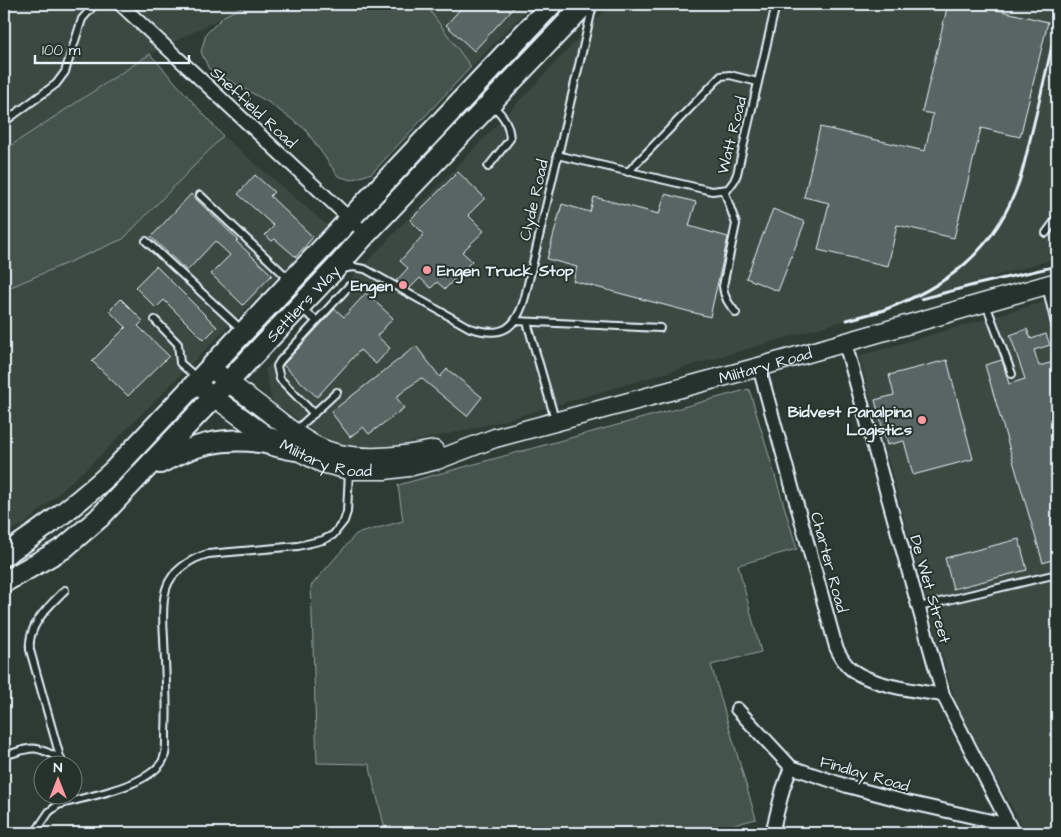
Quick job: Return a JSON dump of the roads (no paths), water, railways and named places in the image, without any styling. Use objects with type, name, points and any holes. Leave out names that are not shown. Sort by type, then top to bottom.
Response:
[{"type":"main road","name":"Settlers Way","points":[[4,555],[81,500],[113,471],[552,4]]},
{"type":"main road","name":"Settlers Way","points":[[4,582],[64,548],[99,518],[585,4]]},
{"type":"main road","points":[[145,471],[190,448],[214,442],[241,440],[261,442],[284,449],[296,441]]},
{"type":"street","name":"Sheffield Road","points":[[120,4],[366,234]]},
{"type":"street","name":"Military Road","points":[[202,378],[228,382],[322,463],[348,463],[449,447],[472,446],[495,438],[759,367],[1051,284]]},
{"type":"street","name":"De Wet Street","points":[[845,343],[943,695],[1011,829]]},
{"type":"street","name":"Charter Road","points":[[759,367],[833,638],[840,656],[852,670],[862,676],[905,689],[943,695]]},
{"type":"street","name":"Military Road","points":[[202,378],[214,398],[264,434],[296,441]]},
{"type":"street","name":"Findlay Road","points":[[737,709],[791,767],[846,786],[1011,829]]},
{"type":"street","points":[[772,833],[783,789],[791,767]]},
{"type":"lane","points":[[4,122],[56,84],[65,72],[82,19],[95,4]]},
{"type":"lane","name":"Clyde Road","points":[[516,322],[525,296],[593,4]]},
{"type":"lane","name":"Watt Road","points":[[557,155],[712,191],[724,190],[731,186],[737,174],[776,4]]},
{"type":"lane","points":[[628,172],[721,76],[730,75],[758,82]]},
{"type":"lane","points":[[488,167],[510,139],[510,128],[503,115],[490,103]]},
{"type":"lane","points":[[724,190],[736,224],[724,292],[725,298],[736,313]]},
{"type":"lane","points":[[200,195],[291,282]]},
{"type":"lane","points":[[1046,233],[1057,218]]},
{"type":"lane","points":[[146,241],[244,333]]},
{"type":"lane","points":[[334,270],[353,267],[365,269],[470,328],[480,331],[489,332],[506,329],[516,322],[660,328]]},
{"type":"lane","points":[[1051,284],[1057,332]]},
{"type":"lane","points":[[314,414],[280,379],[277,366],[349,286]]},
{"type":"lane","points":[[986,303],[1012,374]]},
{"type":"lane","points":[[299,308],[317,321]]},
{"type":"lane","points":[[155,320],[178,344],[180,363],[202,378]]},
{"type":"lane","points":[[527,322],[556,422]]},
{"type":"lane","points":[[296,441],[314,414],[337,392]]},
{"type":"lane","points":[[82,795],[138,782],[155,769],[165,755],[167,721],[163,622],[166,588],[173,577],[196,558],[208,554],[298,546],[323,540],[333,535],[344,521],[347,512],[348,463]]},
{"type":"lane","points":[[919,606],[1057,574]]},
{"type":"lane","points":[[59,754],[30,650],[29,640],[44,610],[65,590]]},
{"type":"lane","points":[[4,756],[36,748],[43,749],[50,754]]},
{"type":"lane","points":[[35,833],[48,812],[60,804]]},
{"type":"railway","points":[[878,312],[925,291],[946,279],[965,264],[981,248],[1009,207],[1021,175],[1057,22]]},
{"type":"railway","points":[[921,299],[1057,266]]},
{"type":"railway","points":[[847,320],[885,310]]},
{"type":"place","name":"Engen Truck Stop","points":[[427,270]]},
{"type":"place","name":"Engen","points":[[403,285]]},
{"type":"place","name":"Bidvest Panalpina Logistics","points":[[922,420]]}]
